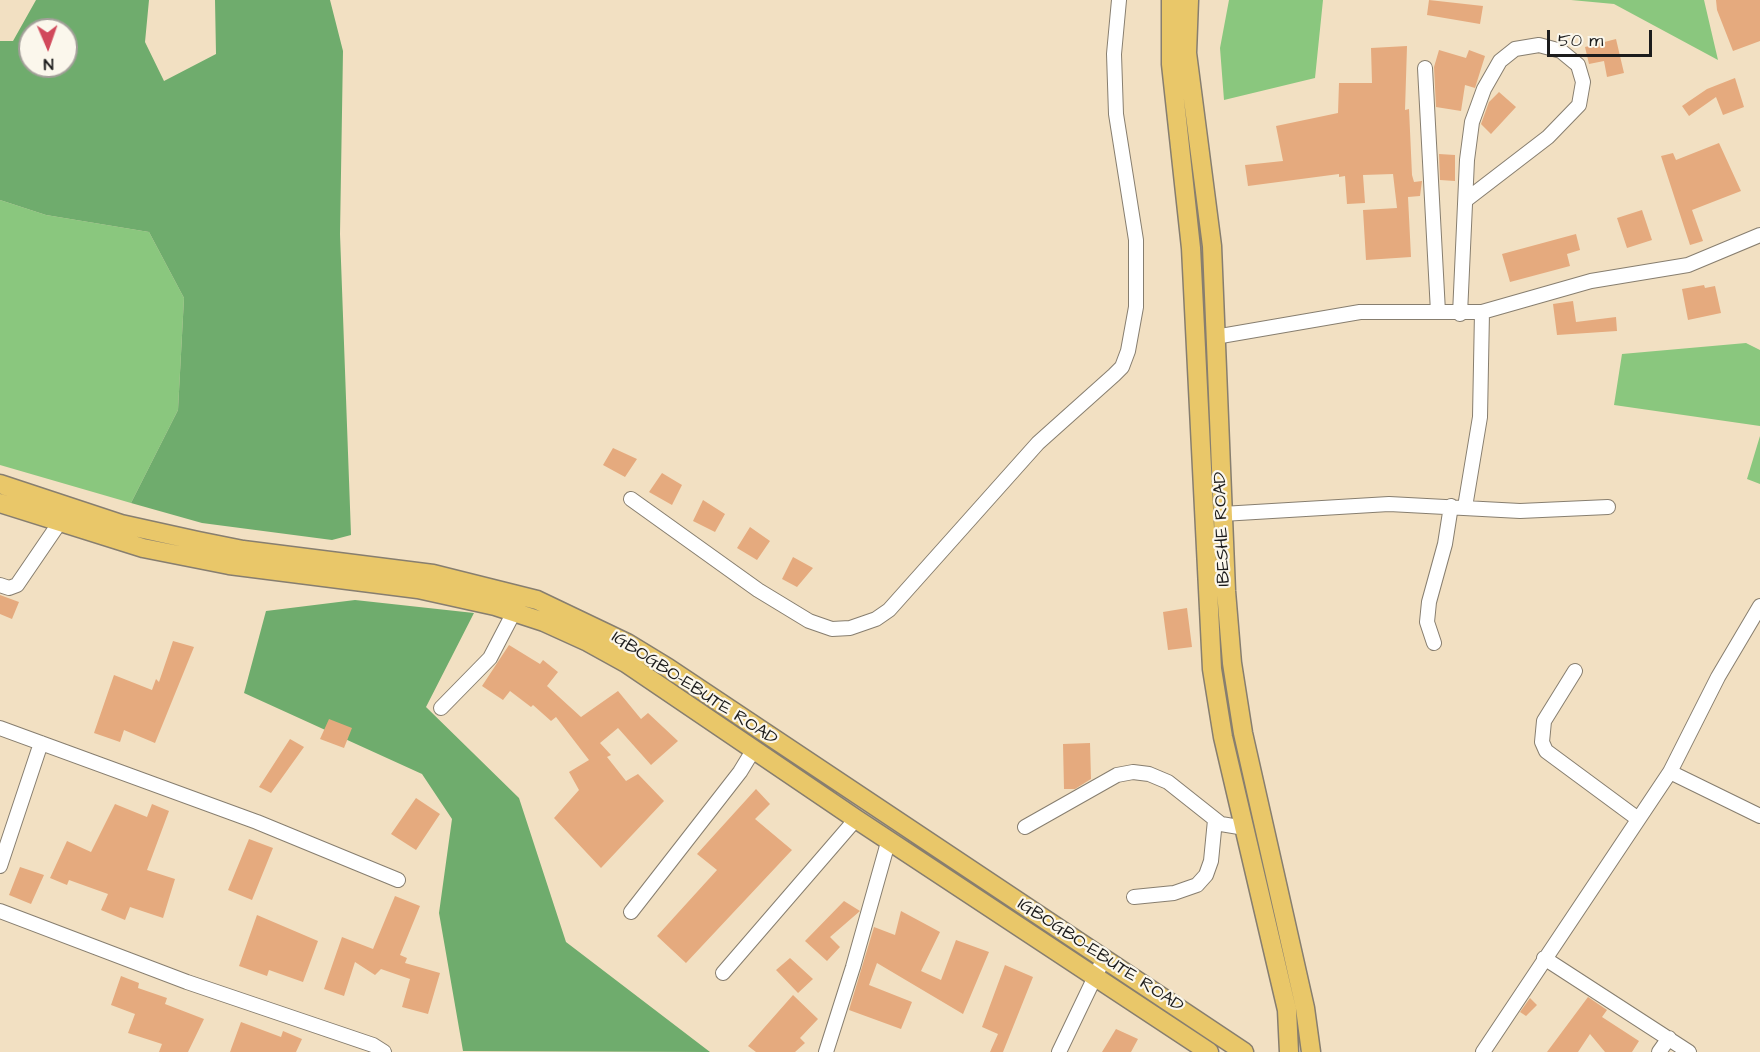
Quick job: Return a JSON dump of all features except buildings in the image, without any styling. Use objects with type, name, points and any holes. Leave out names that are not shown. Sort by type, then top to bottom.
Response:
[{"type":"main road","name":"IBESHE ROAD","points":[[1170,0],[1171,64],[1191,248],[1212,669],[1223,737],[1287,1010],[1289,1052]]},
{"type":"main road","name":"IBESHE ROAD","points":[[1189,0],[1188,53],[1212,246],[1222,514],[1231,653],[1243,733],[1305,1008],[1311,1052]]},
{"type":"main road","name":"IGBOGBO-EBUTE ROAD","points":[[0,484],[121,524],[198,541],[243,550],[433,574],[537,600],[627,644],[668,668],[1244,1052]]},
{"type":"main road","name":"IGBOGBO-EBUTE ROAD","points":[[1,507],[60,522],[143,548],[230,565],[417,589],[514,612],[588,642],[626,663],[856,819],[1209,1052]]},
{"type":"street","points":[[632,499],[758,590],[808,621],[832,629],[850,628],[876,620],[889,610],[1038,443],[1122,367],[1128,351],[1136,307],[1136,240],[1116,114],[1114,54],[1119,0]]},
{"type":"street","points":[[1460,314],[1460,261],[1467,160],[1472,122],[1484,89],[1500,61],[1515,49],[1539,45],[1561,51],[1578,65],[1583,82],[1579,105],[1548,137],[1466,200]]},
{"type":"street","points":[[1425,68],[1438,312]]},
{"type":"street","points":[[1215,337],[1360,312],[1460,314],[1482,312],[1591,281],[1688,265],[1760,235]]},
{"type":"street","points":[[1434,643],[1427,622],[1429,602],[1458,506],[1480,417],[1482,312]]},
{"type":"street","points":[[1222,514],[1389,504],[1520,511],[1608,507]]},
{"type":"street","points":[[0,585],[9,588],[17,585],[60,522]]},
{"type":"street","points":[[1483,1052],[1670,772],[1718,677],[1760,606]]},
{"type":"street","points":[[441,708],[490,658],[514,612]]},
{"type":"street","points":[[1575,671],[1544,721],[1542,742],[1546,751],[1638,819]]},
{"type":"street","points":[[0,728],[257,822],[398,880]]},
{"type":"street","points":[[0,866],[41,743]]},
{"type":"street","points":[[631,912],[740,772],[754,749]]},
{"type":"street","points":[[1025,827],[1117,775],[1133,772],[1149,774],[1168,782],[1221,824],[1245,828]]},
{"type":"street","points":[[1670,772],[1760,816]]},
{"type":"street","points":[[723,973],[856,819]]},
{"type":"street","points":[[1134,897],[1174,893],[1197,885],[1206,875],[1211,861],[1215,820]]},
{"type":"street","points":[[826,1052],[889,839]]},
{"type":"street","points":[[0,911],[187,982],[373,1045],[384,1052]]},
{"type":"street","points":[[1059,1052],[1104,958]]},
{"type":"street","points":[[1544,958],[1689,1052]]},
{"type":"street","points":[[1659,1052],[1669,1038]]},
{"type":"green space","points":[[36,0],[149,0],[145,42],[164,81],[216,54],[215,0],[330,0],[343,51],[340,234],[351,535],[332,540],[202,523],[131,503],[178,410],[184,298],[149,232],[46,215],[0,200],[0,41],[13,41],[18,32],[18,78],[78,78],[78,18],[26,18]]},
{"type":"green space","points":[[1229,0],[1323,0],[1315,78],[1224,100],[1220,48]]},
{"type":"green space","points":[[1571,0],[1704,0],[1718,60],[1614,4]]},
{"type":"green space","points":[[0,200],[46,215],[149,232],[184,298],[178,410],[131,503],[0,465]]},
{"type":"green space","points":[[1746,343],[1760,350],[1760,426],[1614,405],[1622,354]]},
{"type":"green space","points":[[1760,436],[1760,484],[1747,479]]},
{"type":"green space","points":[[355,600],[474,613],[426,707],[519,798],[566,942],[710,1052],[463,1051],[439,913],[452,819],[422,774],[244,693],[266,611]]}]
